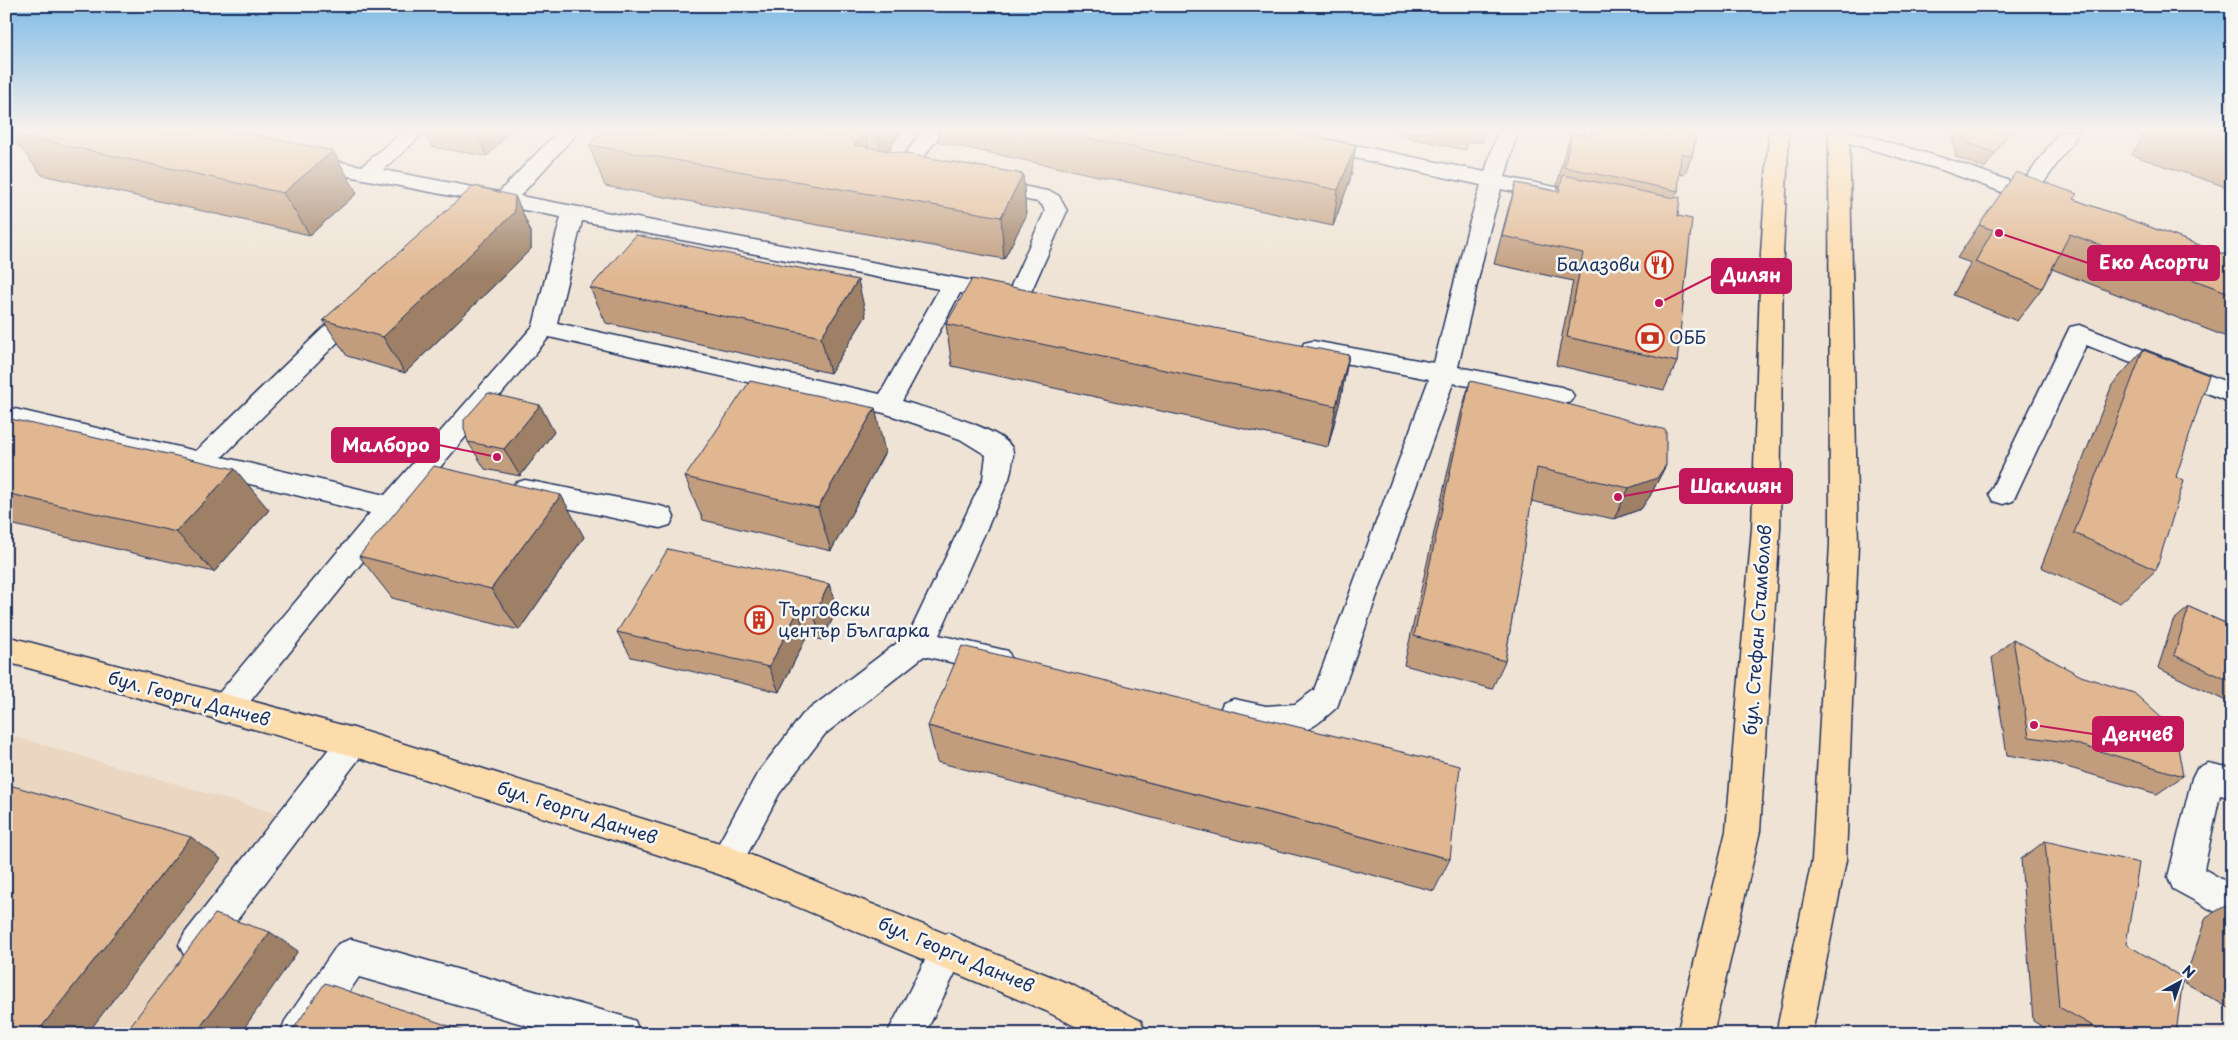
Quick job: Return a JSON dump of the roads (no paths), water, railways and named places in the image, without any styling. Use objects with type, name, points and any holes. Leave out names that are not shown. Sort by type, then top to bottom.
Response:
[{"type":"main road","name":"бул. Стефан Стамболов","points":[[1695,1034],[1743,831],[1766,528],[1772,253],[1776,180]]},
{"type":"main road","points":[[1794,1034],[1829,860],[1844,544],[1840,180]]},
{"type":"main road","name":"бул. Георги Данчев","points":[[6,649],[224,709],[353,742],[726,861],[1059,998],[1128,1034]]},
{"type":"street","points":[[396,180],[1028,299],[1055,217],[1054,206],[1050,201],[1036,195],[970,183]]},
{"type":"street","points":[[504,200],[523,180]]},
{"type":"street","points":[[1208,707],[1266,720],[1302,717],[1326,698],[1444,372],[1493,180],[1568,196]]},
{"type":"street","points":[[1986,180],[2063,207]]},
{"type":"street","points":[[2025,194],[2035,180]]},
{"type":"street","points":[[454,215],[475,194]]},
{"type":"street","points":[[224,709],[391,507],[544,328],[573,213]]},
{"type":"street","points":[[887,405],[954,285]]},
{"type":"street","points":[[202,461],[377,290]]},
{"type":"street","points":[[544,328],[887,405],[969,432],[1000,451],[996,479],[920,643],[814,724],[768,784],[726,861]]},
{"type":"street","points":[[2003,494],[2079,333],[2232,394]]},
{"type":"street","points":[[1288,345],[1444,372],[1561,396]]},
{"type":"street","points":[[6,416],[391,507]]},
{"type":"street","points":[[424,469],[452,475]]},
{"type":"street","points":[[499,484],[660,518]]},
{"type":"street","points":[[920,643],[1026,666]]},
{"type":"street","points":[[177,971],[353,742]]},
{"type":"street","points":[[2232,783],[2208,778],[2185,877],[2232,904]]},
{"type":"street","points":[[905,1034],[948,951]]},
{"type":"street","points":[[298,1034],[351,957],[622,1034]]},
{"type":"place","name":"Еко Асорти","points":[[1999,233]]},
{"type":"place","name":"Балазови","points":[[1659,265]]},
{"type":"place","name":"Дилян","points":[[1659,303]]},
{"type":"place","name":"ОББ","points":[[1650,338]]},
{"type":"place","name":"Малборо","points":[[497,457]]},
{"type":"place","name":"Шаклиян","points":[[1618,497]]},
{"type":"place","name":"Търговски център Българка","points":[[759,620]]},
{"type":"place","name":"Денчев","points":[[2034,725]]}]
